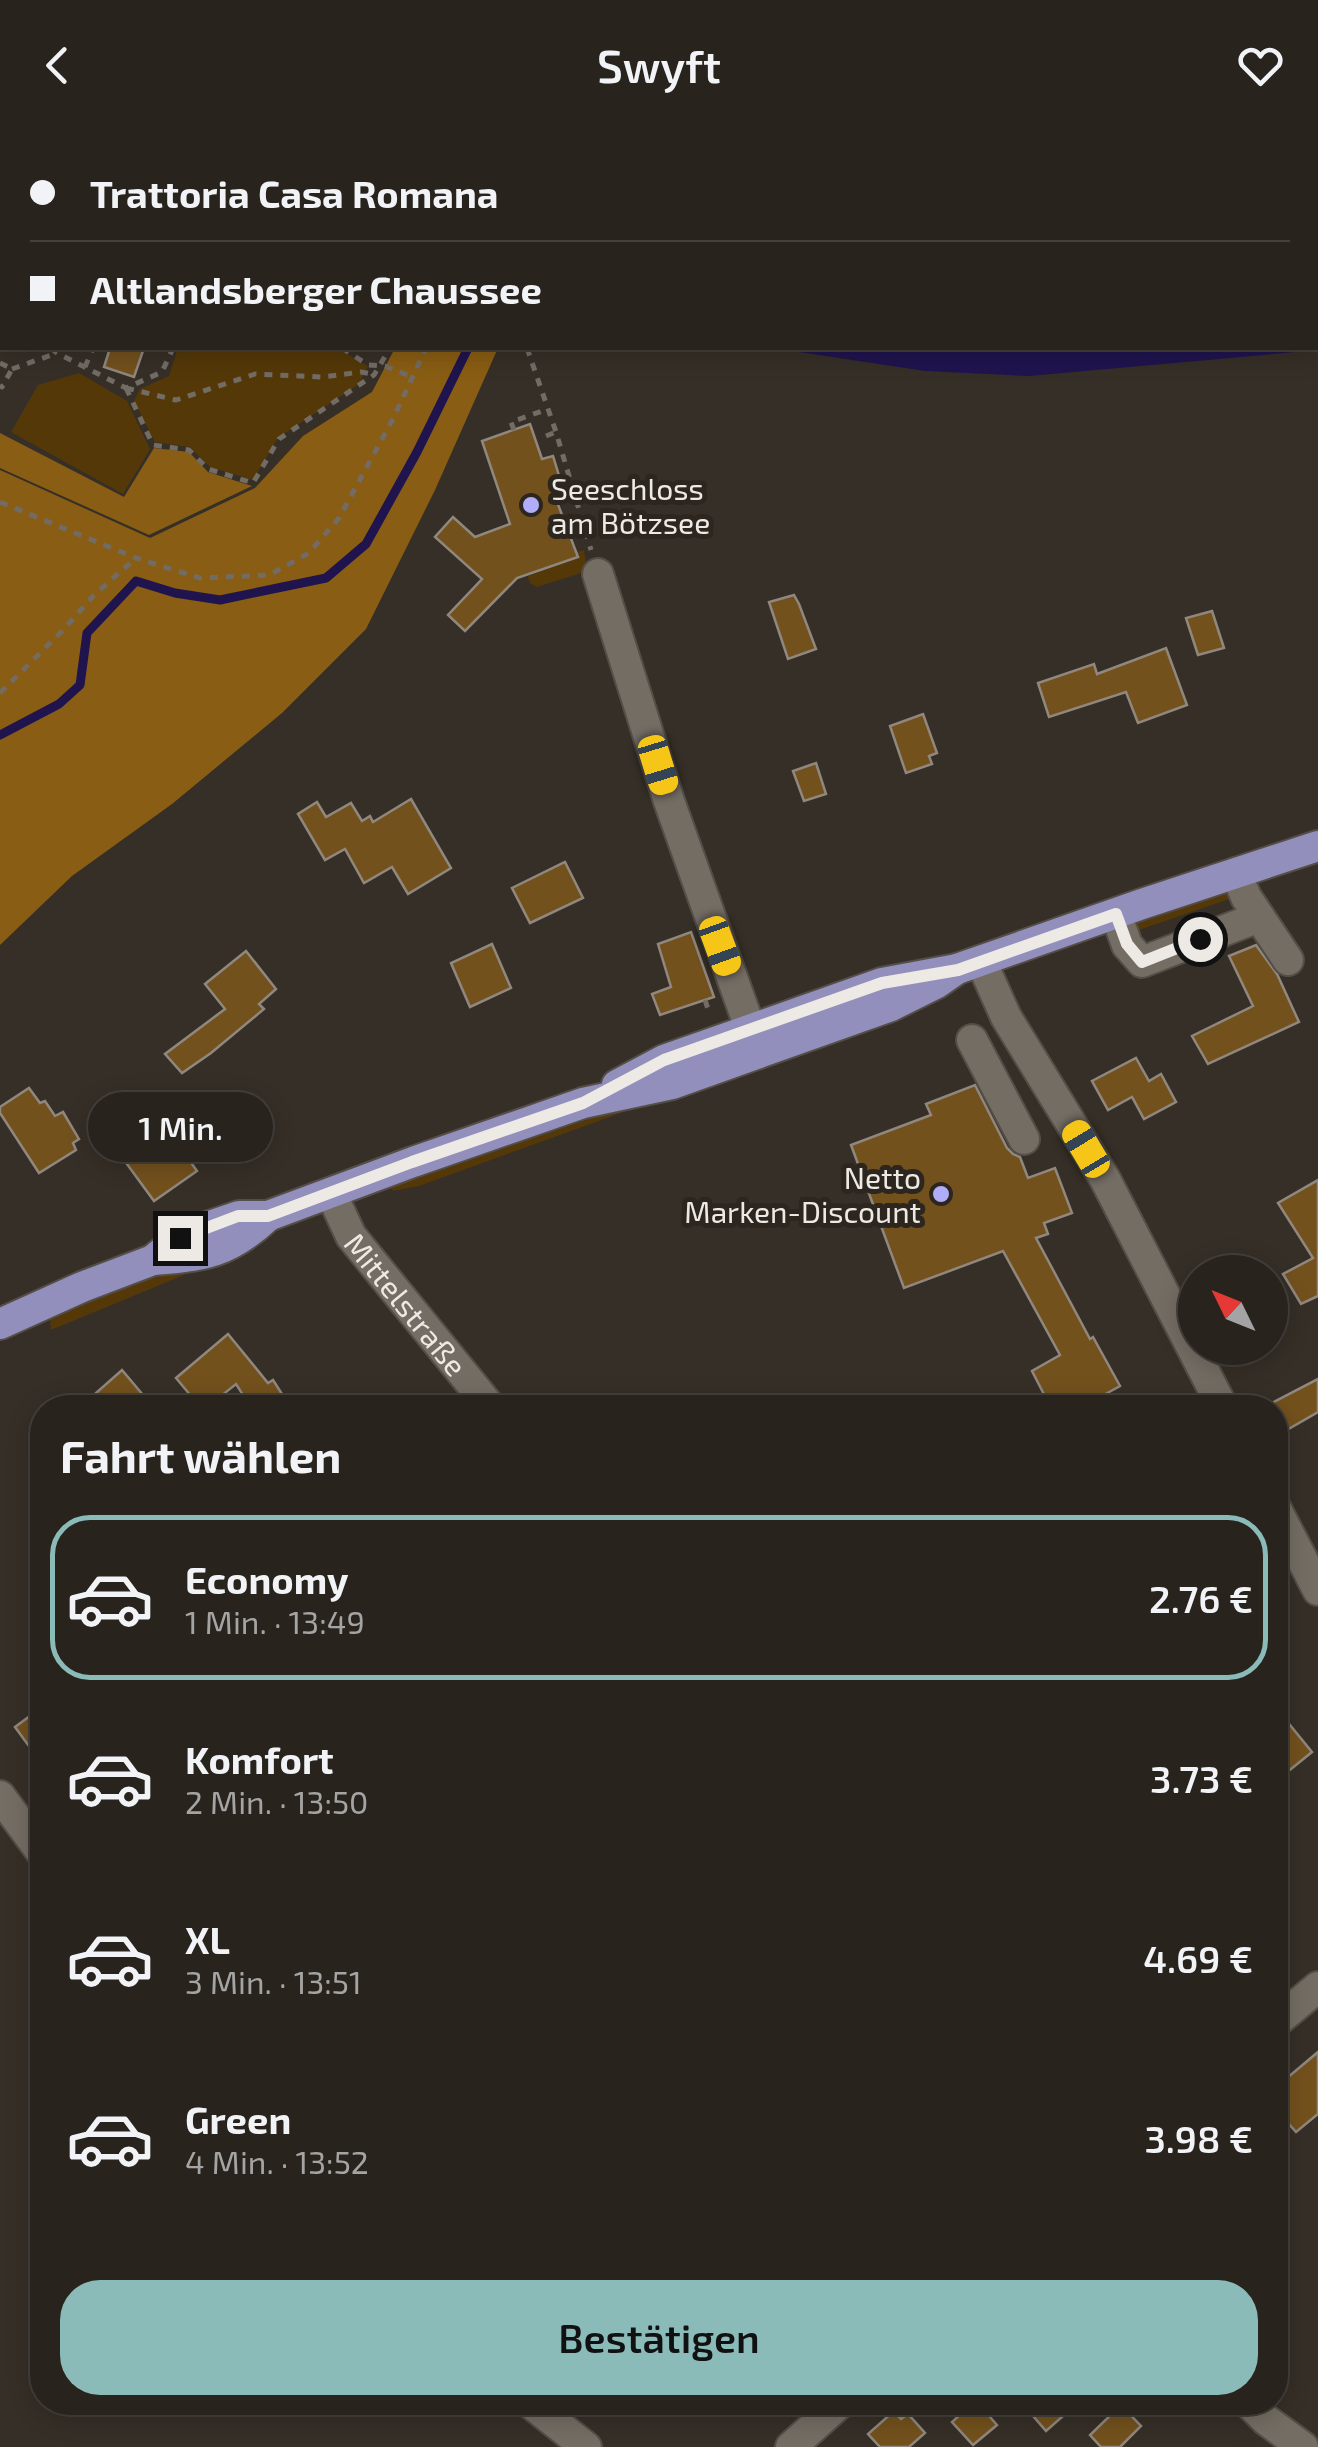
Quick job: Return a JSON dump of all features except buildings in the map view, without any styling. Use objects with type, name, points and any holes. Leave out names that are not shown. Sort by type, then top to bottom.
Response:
[{"type":"main road","points":[[0,1324],[153,1260],[188,1258],[216,1250],[245,1238],[268,1216],[331,1193],[583,1103],[672,1084],[755,1042],[891,1006],[969,965],[1318,846]]},
{"type":"street","points":[[598,574],[668,800],[755,1042]]},
{"type":"street","points":[[1236,873],[1246,897],[1288,960]]},
{"type":"street","points":[[1116,914],[1127,944],[1142,962],[1259,916]]},
{"type":"street","points":[[969,965],[1006,1017],[1105,1179],[1216,1395]]},
{"type":"street","points":[[972,1040],[1024,1140]]},
{"type":"street","name":"Mittelstraße","points":[[331,1193],[350,1236],[481,1395]]},
{"type":"street","points":[[1288,1532],[1318,1590]]},
{"type":"street","points":[[0,1796],[30,1837]]},
{"type":"street","points":[[1288,2013],[1318,1988]]},
{"type":"street","points":[[545,2415],[586,2447]]},
{"type":"street","points":[[791,2447],[827,2415]]},
{"type":"street","points":[[1261,2415],[1303,2447]]},
{"type":"path","points":[[0,386],[12,369],[54,350],[126,388],[176,400],[255,374],[374,375]]},
{"type":"path","points":[[86,367],[92,350]]},
{"type":"path","points":[[126,388],[162,372],[172,350]]},
{"type":"path","points":[[345,350],[368,365],[412,378]]},
{"type":"path","points":[[126,388],[152,445],[189,450],[208,470],[253,483],[279,439],[374,375],[389,350]]},
{"type":"path","points":[[0,502],[136,558],[200,578],[269,575],[309,553],[338,518],[394,417],[425,350]]},
{"type":"path","points":[[528,350],[598,574]]},
{"type":"path","points":[[0,363],[12,369]]},
{"type":"path","points":[[528,378],[537,374]]},
{"type":"path","points":[[514,430],[510,422],[548,409]]},
{"type":"path","points":[[546,436],[556,432]]},
{"type":"path","points":[[556,484],[563,502],[576,497]]},
{"type":"path","points":[[0,694],[95,594],[136,558]]},
{"type":"shaded area","points":[[177,350],[340,350],[368,366],[359,384],[278,438],[253,480],[210,467],[190,447],[155,442],[134,401],[140,389],[169,376]]},
{"type":"shaded area","points":[[394,350],[497,350],[435,490],[366,629],[282,713],[172,804],[72,876],[0,945],[0,470],[150,538],[255,488],[303,436],[372,392]]},
{"type":"shaded area","points":[[786,350],[1318,350],[1029,376],[925,371]]},
{"type":"shaded area","points":[[79,373],[127,401],[150,449],[123,494],[11,432],[38,385]]},
{"type":"shaded area","points":[[0,433],[124,497],[154,448],[189,452],[208,472],[252,486],[149,535],[0,468]]},
{"type":"shaded area","points":[[584,550],[587,569],[581,573],[537,587],[530,583],[528,576],[578,558],[577,552]]},
{"type":"shaded area","points":[[1231,891],[1238,896],[1133,932],[1133,925]]},
{"type":"shaded area","points":[[651,1102],[419,1186],[393,1191],[391,1187],[621,1108]]},
{"type":"shaded area","points":[[182,1271],[184,1275],[51,1330],[50,1318],[141,1281]]},
{"type":"waterway","points":[[0,735],[59,704],[80,685],[87,633],[136,581],[175,593],[220,600],[326,578],[366,544],[467,350]]},
{"type":"place","name":"Seeschloss am Bötzsee","points":[[531,505]]},
{"type":"place","name":"Netto Marken-Discount","points":[[941,1194]]},
{"type":"route","points":[[180,1238],[238,1216],[268,1216],[583,1103],[664,1060],[882,983],[958,970],[1116,914],[1127,944],[1142,962],[1200,939]]}]
